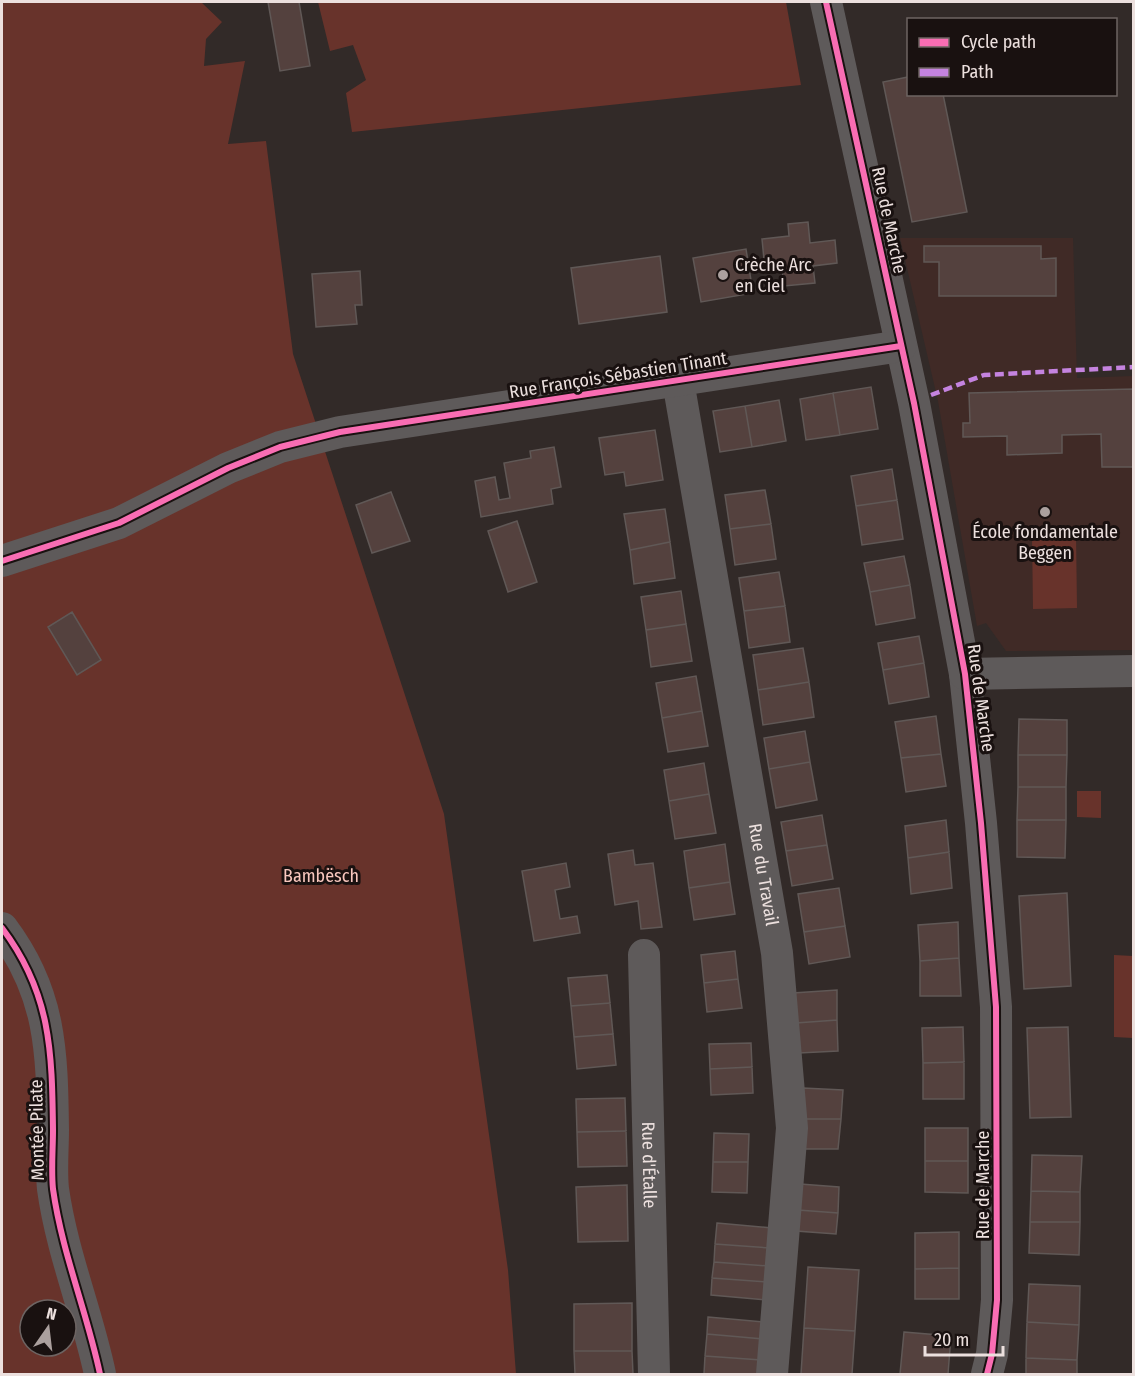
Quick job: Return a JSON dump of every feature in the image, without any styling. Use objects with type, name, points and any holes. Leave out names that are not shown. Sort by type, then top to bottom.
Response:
[{"type":"street","name":"Rue de Marche","points":[[826,2],[901,346],[965,675],[981,823],[996,1007],[997,1300],[992,1354],[987,1374]]},
{"type":"street","name":"Rue François Sébastien Tinant","points":[[2,561],[119,524],[228,468],[279,447],[340,432],[901,346]]},
{"type":"street","name":"Rue du Travail","points":[[678,381],[777,954],[792,1128],[772,1374]]},
{"type":"street","points":[[965,675],[1134,671]]},
{"type":"street","name":"Montée Pilate","points":[[2,927],[32,976],[47,1022],[52,1084],[53,1188],[68,1258],[100,1374]]},
{"type":"street","name":"Rue d'Étalle","points":[[644,955],[654,1374]]},
{"type":"shaded area","name":"École fondamentale Beggen","points":[[900,238],[1073,238],[1077,378],[1133,376],[1133,650],[1006,651],[986,623],[977,626],[938,401]]},
{"type":"green space","name":"Bambësch","points":[[2,2],[201,2],[222,22],[206,39],[204,66],[245,61],[228,144],[266,141],[293,354],[444,814],[508,1270],[516,1374],[2,1374]]},
{"type":"green space","points":[[318,2],[786,2],[801,85],[352,132],[346,93],[366,80],[353,45],[330,51]]},
{"type":"green space","points":[[1032,534],[1076,534],[1077,608],[1033,609]]},
{"type":"green space","points":[[1077,791],[1101,791],[1101,818],[1077,817]]},
{"type":"green space","points":[[1114,955],[1133,956],[1133,1038],[1114,1037]]},
{"type":"building","points":[[268,2],[299,2],[310,66],[280,71]]},
{"type":"building","points":[[907,77],[907,96],[943,96],[967,212],[912,222],[883,82]]},
{"type":"building","points":[[808,222],[810,243],[835,240],[837,263],[813,266],[815,283],[784,286],[782,268],[765,270],[762,239],[789,236],[788,224]]},
{"type":"building","points":[[924,246],[1041,246],[1041,259],[1056,258],[1056,296],[939,296],[939,262],[924,262]]},
{"type":"building","name":"Crèche Arc en Ciel","points":[[746,249],[753,293],[701,302],[693,258]]},
{"type":"building","points":[[660,256],[667,312],[579,324],[571,268]]},
{"type":"building","points":[[360,271],[362,305],[355,305],[357,324],[316,327],[312,274]]},
{"type":"building","points":[[871,387],[878,429],[840,435],[833,393]]},
{"type":"building","points":[[1134,389],[1134,467],[1102,467],[1101,434],[1062,435],[1062,453],[1007,455],[1007,436],[963,437],[963,423],[970,423],[969,393]]},
{"type":"building","points":[[833,393],[840,435],[806,440],[800,399]]},
{"type":"building","points":[[779,400],[786,441],[752,447],[745,406]]},
{"type":"building","points":[[745,406],[752,447],[720,452],[713,411]]},
{"type":"building","points":[[655,430],[663,480],[626,486],[624,472],[605,475],[599,438]]},
{"type":"building","points":[[554,447],[561,487],[551,489],[553,504],[481,517],[475,481],[495,477],[499,500],[510,498],[504,463],[531,458],[530,451]]},
{"type":"building","points":[[892,469],[897,500],[856,506],[851,476]]},
{"type":"building","points":[[765,490],[771,524],[730,529],[725,495]]},
{"type":"building","points":[[391,492],[410,541],[372,553],[356,505]]},
{"type":"building","points":[[897,500],[903,539],[862,545],[856,506]]},
{"type":"building","points":[[665,509],[670,542],[630,550],[624,514]]},
{"type":"building","points":[[517,521],[537,582],[508,592],[488,531]]},
{"type":"building","points":[[771,524],[776,559],[735,565],[730,529]]},
{"type":"building","points":[[670,542],[675,578],[634,584],[630,550]]},
{"type":"building","points":[[904,556],[910,585],[870,592],[864,563]]},
{"type":"building","points":[[779,572],[785,606],[744,611],[739,578]]},
{"type":"building","points":[[910,585],[915,618],[876,625],[870,592]]},
{"type":"building","points":[[681,591],[686,624],[646,630],[641,597]]},
{"type":"building","points":[[785,606],[790,642],[749,648],[744,611]]},
{"type":"building","points":[[72,612],[101,660],[77,675],[48,627]]},
{"type":"building","points":[[686,624],[692,661],[651,667],[646,630]]},
{"type":"building","points":[[919,636],[924,663],[883,670],[878,643]]},
{"type":"building","points":[[803,648],[809,682],[758,690],[753,655]]},
{"type":"building","points":[[924,663],[929,697],[889,704],[883,670]]},
{"type":"building","points":[[696,676],[702,711],[662,718],[656,683]]},
{"type":"building","points":[[809,682],[814,717],[763,725],[758,690]]},
{"type":"building","points":[[702,711],[708,746],[668,752],[662,718]]},
{"type":"building","points":[[936,716],[941,754],[901,758],[895,722]]},
{"type":"building","points":[[1019,719],[1067,720],[1067,755],[1018,755]]},
{"type":"building","points":[[805,731],[810,762],[769,769],[764,738]]},
{"type":"building","points":[[941,754],[946,786],[906,792],[901,758]]},
{"type":"building","points":[[1018,755],[1067,755],[1066,787],[1018,787]]},
{"type":"building","points":[[810,762],[817,800],[776,808],[769,769]]},
{"type":"building","points":[[704,763],[709,794],[669,801],[664,770]]},
{"type":"building","points":[[1018,787],[1066,787],[1066,820],[1017,820]]},
{"type":"building","points":[[709,794],[716,833],[675,839],[669,801]]},
{"type":"building","points":[[822,815],[827,845],[786,851],[781,822]]},
{"type":"building","points":[[946,820],[949,852],[908,858],[905,826]]},
{"type":"building","points":[[1017,820],[1066,820],[1065,858],[1017,857]]},
{"type":"building","points":[[725,844],[730,882],[689,888],[684,851]]},
{"type":"building","points":[[827,845],[833,879],[792,886],[786,851]]},
{"type":"building","points":[[633,850],[635,865],[653,863],[662,927],[641,929],[638,901],[615,905],[608,854]]},
{"type":"building","points":[[949,852],[952,888],[911,894],[908,858]]},
{"type":"building","points":[[566,863],[570,887],[555,890],[560,919],[577,916],[580,933],[534,941],[522,871]]},
{"type":"building","points":[[730,882],[735,914],[694,920],[689,888]]},
{"type":"building","points":[[839,888],[845,926],[804,932],[798,894]]},
{"type":"building","points":[[1067,893],[1071,986],[1024,989],[1019,896]]},
{"type":"building","points":[[958,922],[959,958],[920,961],[918,925]]},
{"type":"building","points":[[845,926],[850,957],[809,964],[804,932]]},
{"type":"building","points":[[735,951],[738,979],[704,983],[701,955]]},
{"type":"building","points":[[959,958],[961,996],[920,996],[920,961]]},
{"type":"building","points":[[607,975],[610,1003],[571,1006],[568,978]]},
{"type":"building","points":[[738,979],[742,1008],[707,1012],[704,983]]},
{"type":"building","points":[[837,990],[837,1020],[796,1023],[793,993]]},
{"type":"building","points":[[610,1003],[613,1034],[574,1037],[571,1006]]},
{"type":"building","points":[[837,1020],[838,1051],[799,1053],[796,1023]]},
{"type":"building","points":[[963,1027],[964,1062],[923,1063],[922,1028]]},
{"type":"building","points":[[1068,1027],[1071,1117],[1030,1118],[1027,1028]]},
{"type":"building","points":[[613,1034],[616,1065],[577,1069],[574,1037]]},
{"type":"building","points":[[751,1043],[752,1067],[710,1069],[709,1044]]},
{"type":"building","points":[[964,1062],[964,1099],[923,1099],[923,1063]]},
{"type":"building","points":[[752,1067],[753,1093],[711,1095],[710,1069]]},
{"type":"building","points":[[803,1088],[843,1090],[841,1119],[803,1119]]},
{"type":"building","points":[[625,1098],[626,1131],[577,1132],[576,1099]]},
{"type":"building","points":[[803,1119],[841,1119],[838,1149],[802,1149]]},
{"type":"building","points":[[925,1128],[968,1128],[968,1161],[925,1161]]},
{"type":"building","points":[[626,1131],[627,1166],[578,1167],[577,1132]]},
{"type":"building","points":[[714,1133],[749,1134],[748,1162],[713,1162]]},
{"type":"building","points":[[1032,1155],[1082,1156],[1080,1192],[1031,1191]]},
{"type":"building","points":[[925,1161],[968,1161],[968,1193],[925,1192]]},
{"type":"building","points":[[713,1162],[748,1162],[747,1193],[712,1192]]},
{"type":"building","points":[[800,1184],[839,1187],[838,1213],[798,1210]]},
{"type":"building","points":[[627,1185],[628,1241],[578,1242],[576,1187]]},
{"type":"building","points":[[1031,1191],[1080,1192],[1080,1222],[1030,1222]]},
{"type":"building","points":[[798,1210],[838,1213],[836,1234],[796,1231]]},
{"type":"building","points":[[1030,1222],[1080,1222],[1079,1255],[1029,1253]]},
{"type":"building","points":[[717,1223],[772,1228],[770,1248],[715,1244]]},
{"type":"building","points":[[959,1232],[959,1268],[915,1269],[915,1233]]},
{"type":"building","points":[[715,1244],[770,1248],[769,1266],[714,1262]]},
{"type":"building","points":[[714,1262],[769,1266],[768,1282],[712,1278]]},
{"type":"building","points":[[808,1267],[859,1270],[855,1331],[804,1328]]},
{"type":"building","points":[[959,1268],[959,1299],[915,1299],[915,1269]]},
{"type":"building","points":[[712,1278],[768,1282],[766,1300],[711,1295]]},
{"type":"building","points":[[1029,1284],[1080,1286],[1079,1325],[1027,1322]]},
{"type":"building","points":[[632,1303],[632,1351],[574,1351],[574,1304]]},
{"type":"building","points":[[708,1317],[764,1322],[763,1339],[707,1334]]},
{"type":"building","points":[[1027,1322],[1079,1325],[1077,1360],[1026,1358]]},
{"type":"building","points":[[804,1328],[855,1331],[852,1374],[801,1374]]},
{"type":"building","points":[[904,1332],[951,1336],[948,1374],[900,1374]]},
{"type":"building","points":[[707,1334],[763,1339],[761,1360],[705,1356]]},
{"type":"building","points":[[574,1351],[632,1351],[633,1374],[575,1374]]},
{"type":"building","points":[[705,1356],[761,1360],[760,1374],[704,1374]]},
{"type":"building","points":[[1026,1358],[1077,1360],[1077,1374],[1026,1374]]},
{"type":"marked path","points":[[931,395],[984,375],[1134,367]]},
{"type":"cycle path","points":[[826,2],[914,403],[965,674],[981,823],[996,1007],[997,1300],[992,1354],[987,1374]]},
{"type":"cycle path","points":[[2,561],[119,523],[228,468],[280,447],[340,432],[901,346]]},
{"type":"cycle path","points":[[2,928],[30,976],[46,1024],[52,1074],[53,1189],[62,1236],[100,1374]]},
{"type":"place","name":"Crèche Arc en Ciel","points":[[723,275]]},
{"type":"place","name":"École fondamentale Beggen","points":[[1045,512]]}]
